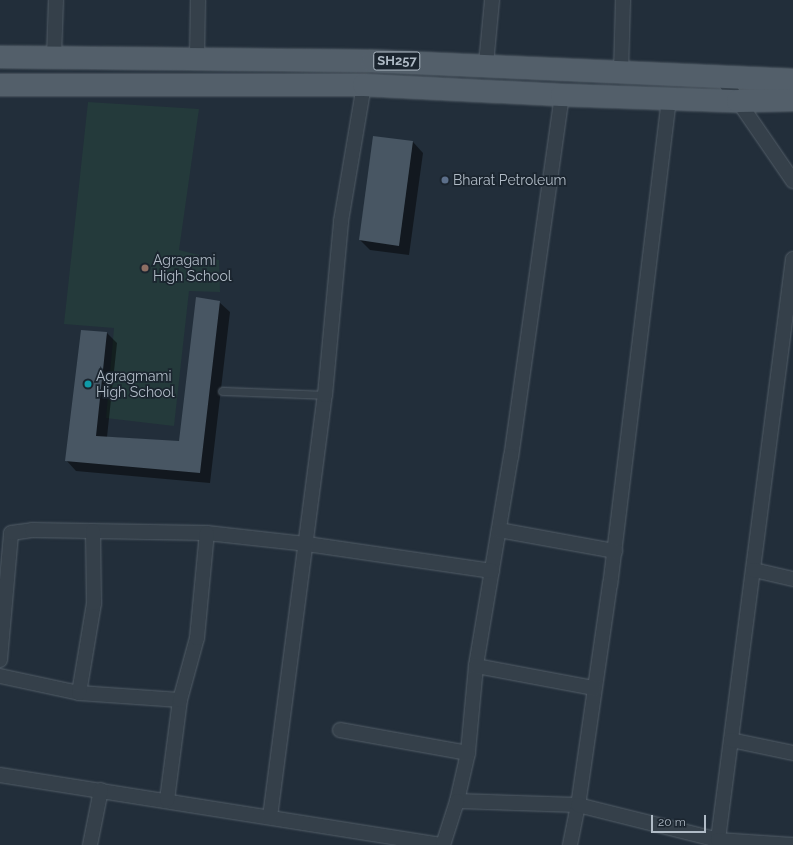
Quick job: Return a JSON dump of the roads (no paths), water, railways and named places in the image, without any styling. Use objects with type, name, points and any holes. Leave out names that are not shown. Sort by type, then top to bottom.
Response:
[{"type":"main road","name":"SH257","points":[[0,56],[197,57],[486,64],[723,79],[793,80]]},
{"type":"main road","name":"SH257","points":[[0,85],[364,85],[738,102],[793,100]]},
{"type":"street","points":[[54,57],[56,0]]},
{"type":"street","points":[[197,57],[198,0]]},
{"type":"street","points":[[486,64],[492,0]]},
{"type":"street","points":[[621,72],[623,0]]},
{"type":"street","points":[[723,79],[793,181]]},
{"type":"street","points":[[270,817],[308,544],[325,395],[341,221],[364,85]]},
{"type":"street","points":[[0,775],[167,800],[442,845],[457,801],[468,753],[476,666],[499,530],[562,95]]},
{"type":"street","points":[[570,845],[578,805],[615,551],[669,99]]},
{"type":"street","points":[[718,843],[793,259]]},
{"type":"street","points":[[0,660],[11,533],[32,530],[207,533],[308,544],[492,571]]},
{"type":"street","points":[[499,530],[615,551]]},
{"type":"street","points":[[79,693],[94,603],[93,531]]},
{"type":"street","points":[[167,800],[180,700],[197,638],[207,533]]},
{"type":"street","points":[[754,570],[793,579]]},
{"type":"street","points":[[476,666],[594,688]]},
{"type":"street","points":[[0,676],[79,693],[180,700]]},
{"type":"street","points":[[340,730],[468,753]]},
{"type":"street","points":[[731,740],[793,753]]},
{"type":"street","points":[[90,845],[101,790]]},
{"type":"street","points":[[457,801],[578,805],[718,843],[793,845]]},
{"type":"lane","points":[[222,391],[325,395]]},
{"type":"place","name":"Bharat Petroleum","points":[[445,180]]},
{"type":"place","name":"Agragami High School","points":[[145,268]]},
{"type":"place","name":"Agragmami High School","points":[[88,384]]}]
